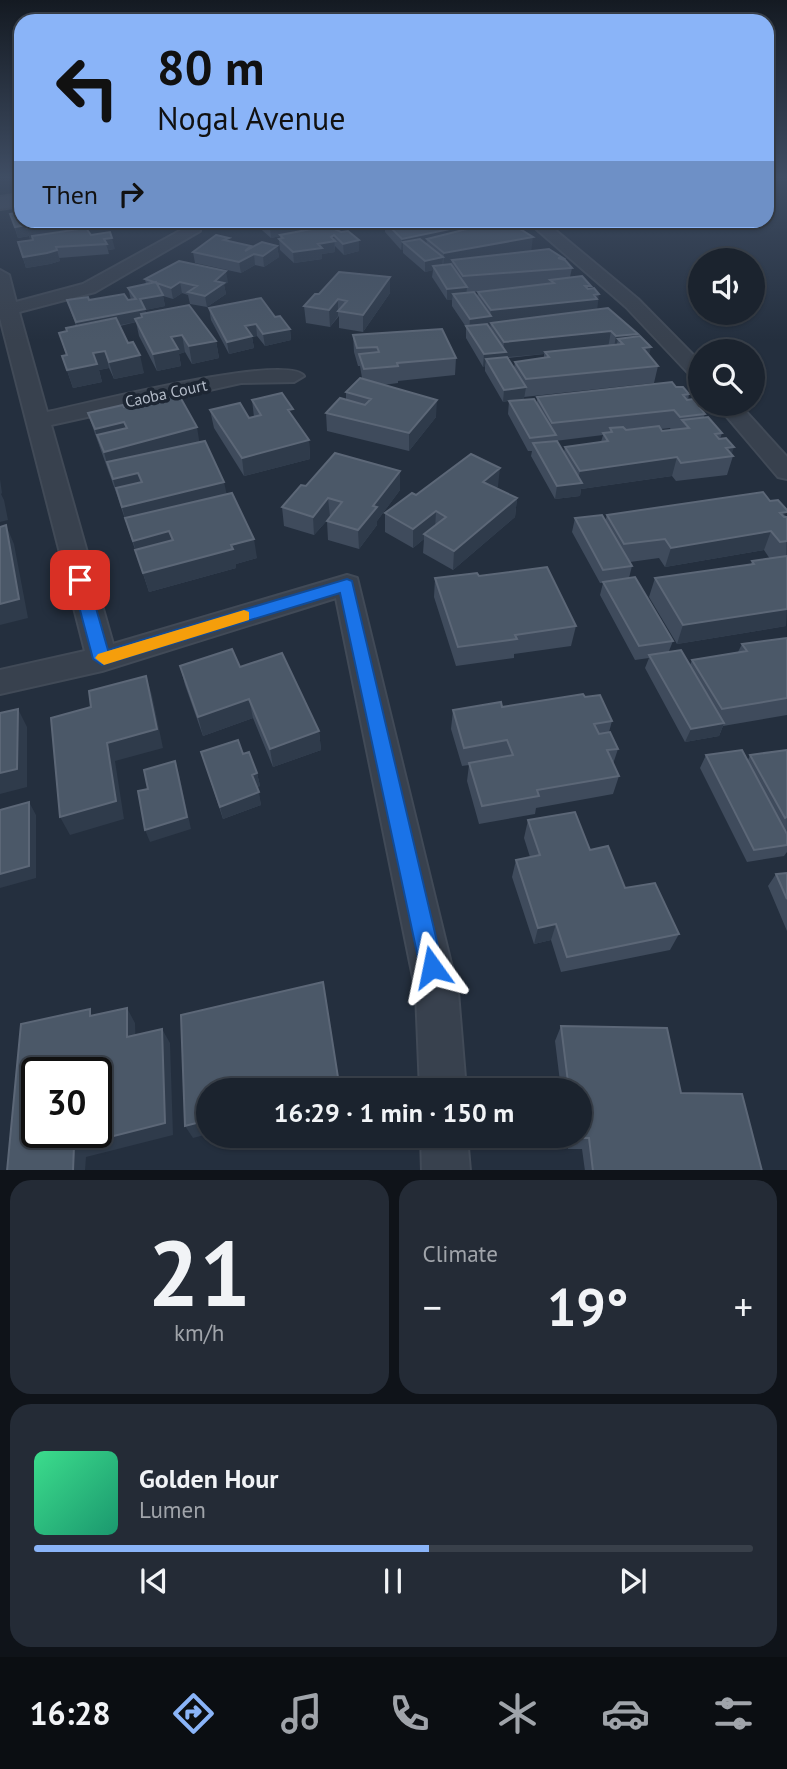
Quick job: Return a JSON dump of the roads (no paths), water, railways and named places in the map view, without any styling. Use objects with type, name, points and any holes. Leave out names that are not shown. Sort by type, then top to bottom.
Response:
[{"type":"street","points":[[4,311],[89,288],[188,232]]},
{"type":"street","points":[[547,232],[632,303],[688,361]]},
{"type":"street","points":[[0,275],[4,311],[38,421],[102,659]]},
{"type":"street","name":"Caoba Court","points":[[38,421],[241,377],[294,376]]},
{"type":"street","points":[[738,416],[787,472]]},
{"type":"street","points":[[0,682],[102,659],[347,585],[437,992],[442,1078]]},
{"type":"street","points":[[445,1148],[446,1170]]}]
